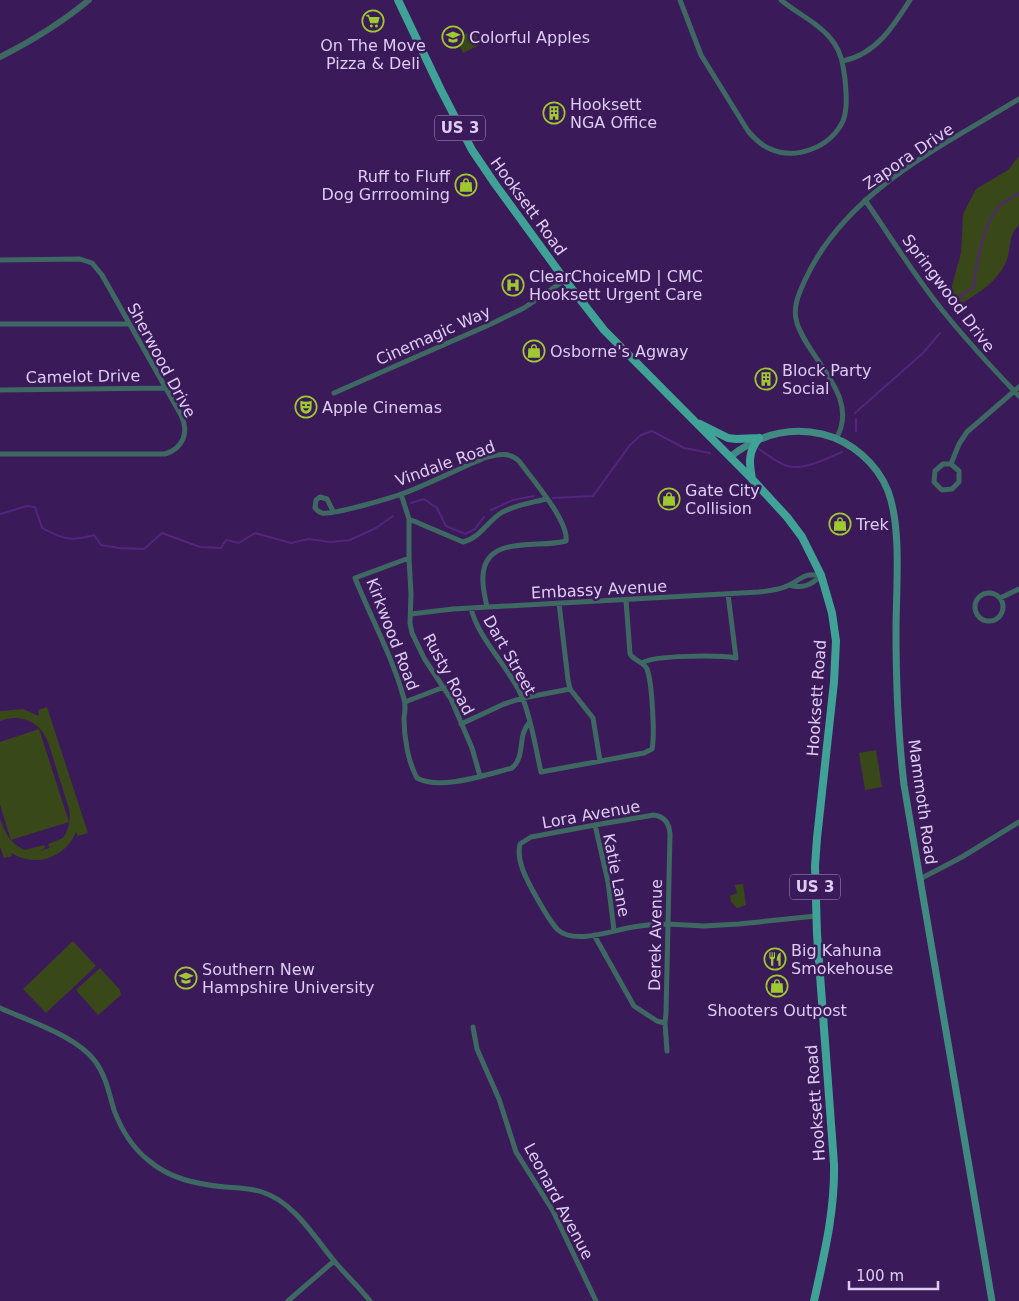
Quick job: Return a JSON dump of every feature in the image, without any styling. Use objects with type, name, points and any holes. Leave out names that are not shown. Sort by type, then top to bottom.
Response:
[{"type":"main road","name":"Hooksett Road","points":[[398,0],[440,90],[472,150],[565,280],[604,330],[752,479],[796,528],[822,575],[832,613],[836,652],[817,838],[816,916],[832,1136],[834,1193],[828,1237],[814,1301]]},
{"type":"main road","points":[[695,422],[728,438],[759,438]]},
{"type":"main road","name":"Mammoth Road","points":[[730,457],[759,438],[778,433],[798,431],[818,433],[836,439],[860,454],[876,469],[887,489],[894,512],[896,545],[896,668],[904,785],[992,1301]]},
{"type":"main road","points":[[752,479],[749,460],[750,453],[759,438]]},
{"type":"street","points":[[0,57],[48,31],[89,0]]},
{"type":"street","points":[[680,0],[701,55],[748,131],[757,141],[769,148],[782,152],[802,152],[816,148],[827,141],[837,131],[844,119],[846,106],[843,61],[835,44],[826,33],[781,0]]},
{"type":"street","points":[[843,61],[858,56],[880,41],[890,31],[910,0]]},
{"type":"street","name":"Zapora Drive","points":[[836,439],[843,424],[844,414],[841,402],[836,389],[797,324],[796,305],[815,260],[848,216],[865,200],[918,161],[1019,99]]},
{"type":"street","name":"Springwood Drive","points":[[865,200],[947,316],[982,358],[1017,389],[1019,396]]},
{"type":"street","name":"Sherwood Drive","points":[[0,260],[80,259],[92,262],[102,275],[186,427],[183,441],[172,452],[165,454],[0,454]]},
{"type":"street","name":"Cinemagic Way","points":[[334,393],[530,305],[565,280]]},
{"type":"street","points":[[0,324],[129,324]]},
{"type":"street","name":"Camelot Drive","points":[[0,390],[166,388]]},
{"type":"street","points":[[951,464],[959,444],[967,432],[1017,389]]},
{"type":"street","name":"Vindale Road","points":[[333,511],[411,491],[487,457],[500,454],[514,457],[560,516],[566,529],[566,541],[509,546],[496,551],[487,562],[483,575],[487,607]]},
{"type":"street","points":[[943,464],[951,464],[959,471],[960,482],[952,490],[942,490],[934,482],[935,471],[943,464]]},
{"type":"street","name":"Rusty Road","points":[[401,494],[409,519],[410,623],[415,640],[424,658],[444,687],[462,724],[472,748],[480,776]]},
{"type":"street","points":[[409,519],[463,542],[476,537],[501,513],[514,507],[546,499]]},
{"type":"street","name":"Kirkwood Road","points":[[408,558],[355,578],[399,681],[405,702],[404,719],[407,746],[412,766],[417,778],[430,782],[444,782],[480,776]]},
{"type":"street","name":"Embassy Avenue","points":[[411,614],[434,610],[759,592],[789,585],[803,576],[812,574],[822,575]]},
{"type":"street","name":"Embassy Avenue","points":[[789,585],[804,587],[822,575]]},
{"type":"street","points":[[1000,598],[1019,588]]},
{"type":"street","points":[[642,663],[652,659],[719,656],[736,658],[728,594]]},
{"type":"street","points":[[992,594],[1000,598],[1003,609],[997,619],[985,620],[978,615],[976,607],[981,596],[992,594]]},
{"type":"street","points":[[559,603],[570,689],[593,718],[600,761],[644,753],[652,749],[650,686],[647,670],[642,663],[634,659],[630,654],[626,600]]},
{"type":"street","name":"Dart Street","points":[[471,608],[480,629],[523,698],[541,772],[600,761]]},
{"type":"street","points":[[405,702],[444,687]]},
{"type":"street","points":[[462,724],[504,704],[523,698],[570,689]]},
{"type":"street","points":[[480,776],[512,768],[518,764],[524,731],[529,723]]},
{"type":"street","name":"Lora Avenue","points":[[594,935],[578,937],[564,934],[558,930],[529,884],[521,865],[518,851],[520,844],[531,837],[595,824],[654,816],[661,816],[666,821]]},
{"type":"street","name":"Derek Avenue","points":[[666,821],[670,834],[665,1022],[667,1051]]},
{"type":"street","points":[[920,879],[962,857],[1017,822],[1019,830]]},
{"type":"street","name":"Katie Lane","points":[[595,824],[608,882],[614,930]]},
{"type":"street","points":[[665,1022],[657,1021],[634,1006],[594,935],[635,926],[668,924],[704,926],[816,916]]},
{"type":"street","points":[[0,1008],[80,1046],[91,1057],[104,1077],[117,1118],[124,1132],[147,1160],[182,1180],[204,1185],[253,1189],[270,1195],[291,1210],[370,1301]]},
{"type":"street","name":"Leonard Avenue","points":[[473,1027],[477,1048],[500,1099],[516,1152],[553,1211],[596,1301]]},
{"type":"street","points":[[288,1301],[334,1261]]},
{"type":"green space","points":[[474,31],[479,45],[463,53],[456,38]]},
{"type":"green space","points":[[1019,156],[1019,225],[1011,238],[1005,264],[991,283],[959,305],[949,297],[961,253],[963,214],[976,189],[1008,170]]},
{"type":"green space","points":[[47,707],[88,833],[78,836],[76,832],[65,848],[49,858],[30,860],[11,853],[12,856],[4,858],[0,847],[0,818],[6,833],[15,845],[25,850],[44,845],[45,848],[38,852],[54,846],[49,847],[48,844],[63,838],[70,821],[69,809],[48,742],[40,729],[35,724],[22,719],[15,718],[0,721],[0,711],[23,709],[39,716],[38,710]]},
{"type":"green space","points":[[39,729],[69,822],[11,840],[0,805],[0,742]]},
{"type":"green space","points":[[876,750],[882,787],[865,790],[859,753]]},
{"type":"green space","points":[[743,884],[746,905],[737,908],[731,902],[730,896],[737,893],[735,885]]},
{"type":"green space","points":[[73,941],[96,966],[46,1013],[23,989]]},
{"type":"green space","points":[[100,968],[120,990],[121,995],[98,1015],[76,990]]},
{"type":"waterway","points":[[957,304],[963,294],[974,287],[981,246],[992,217],[1002,204],[1019,193]]},
{"type":"waterway","points":[[855,413],[923,353],[940,333]]},
{"type":"waterway","points":[[856,419],[856,431]]},
{"type":"waterway","points":[[553,498],[593,496],[630,445],[641,435],[652,431],[684,448],[710,453]]},
{"type":"waterway","points":[[759,449],[779,462],[793,467],[812,464],[842,452]]},
{"type":"waterway","points":[[491,510],[513,500],[534,496]]},
{"type":"waterway","points":[[411,503],[424,499],[437,508],[446,526],[465,534],[475,529],[484,517]]},
{"type":"waterway","points":[[0,514],[27,506],[35,507],[42,528],[62,537],[72,539],[94,535],[101,545],[144,549],[162,533],[200,547],[221,548],[226,540],[239,543],[255,533],[291,543],[308,539],[331,542],[350,540],[376,528],[393,516]]},
{"type":"place","name":"On The Move Pizza & Deli","points":[[373,21]]},
{"type":"place","name":"Colorful Apples","points":[[453,37]]},
{"type":"place","name":"Hooksett NGA Office","points":[[554,113]]},
{"type":"place","name":"Ruff to Fluff Dog Grrrooming","points":[[466,185]]},
{"type":"place","name":"ClearChoiceMD | CMC Hooksett Urgent Care","points":[[513,285]]},
{"type":"place","name":"Osborne's Agway","points":[[534,351]]},
{"type":"place","name":"Block Party Social","points":[[766,379]]},
{"type":"place","name":"Apple Cinemas","points":[[306,407]]},
{"type":"place","name":"Gate City Collision","points":[[669,499]]},
{"type":"place","name":"Trek","points":[[840,524]]},
{"type":"place","name":"Big Kahuna Smokehouse","points":[[775,959]]},
{"type":"place","name":"Southern New Hampshire University","points":[[186,978]]},
{"type":"place","name":"Shooters Outpost","points":[[777,986]]}]
